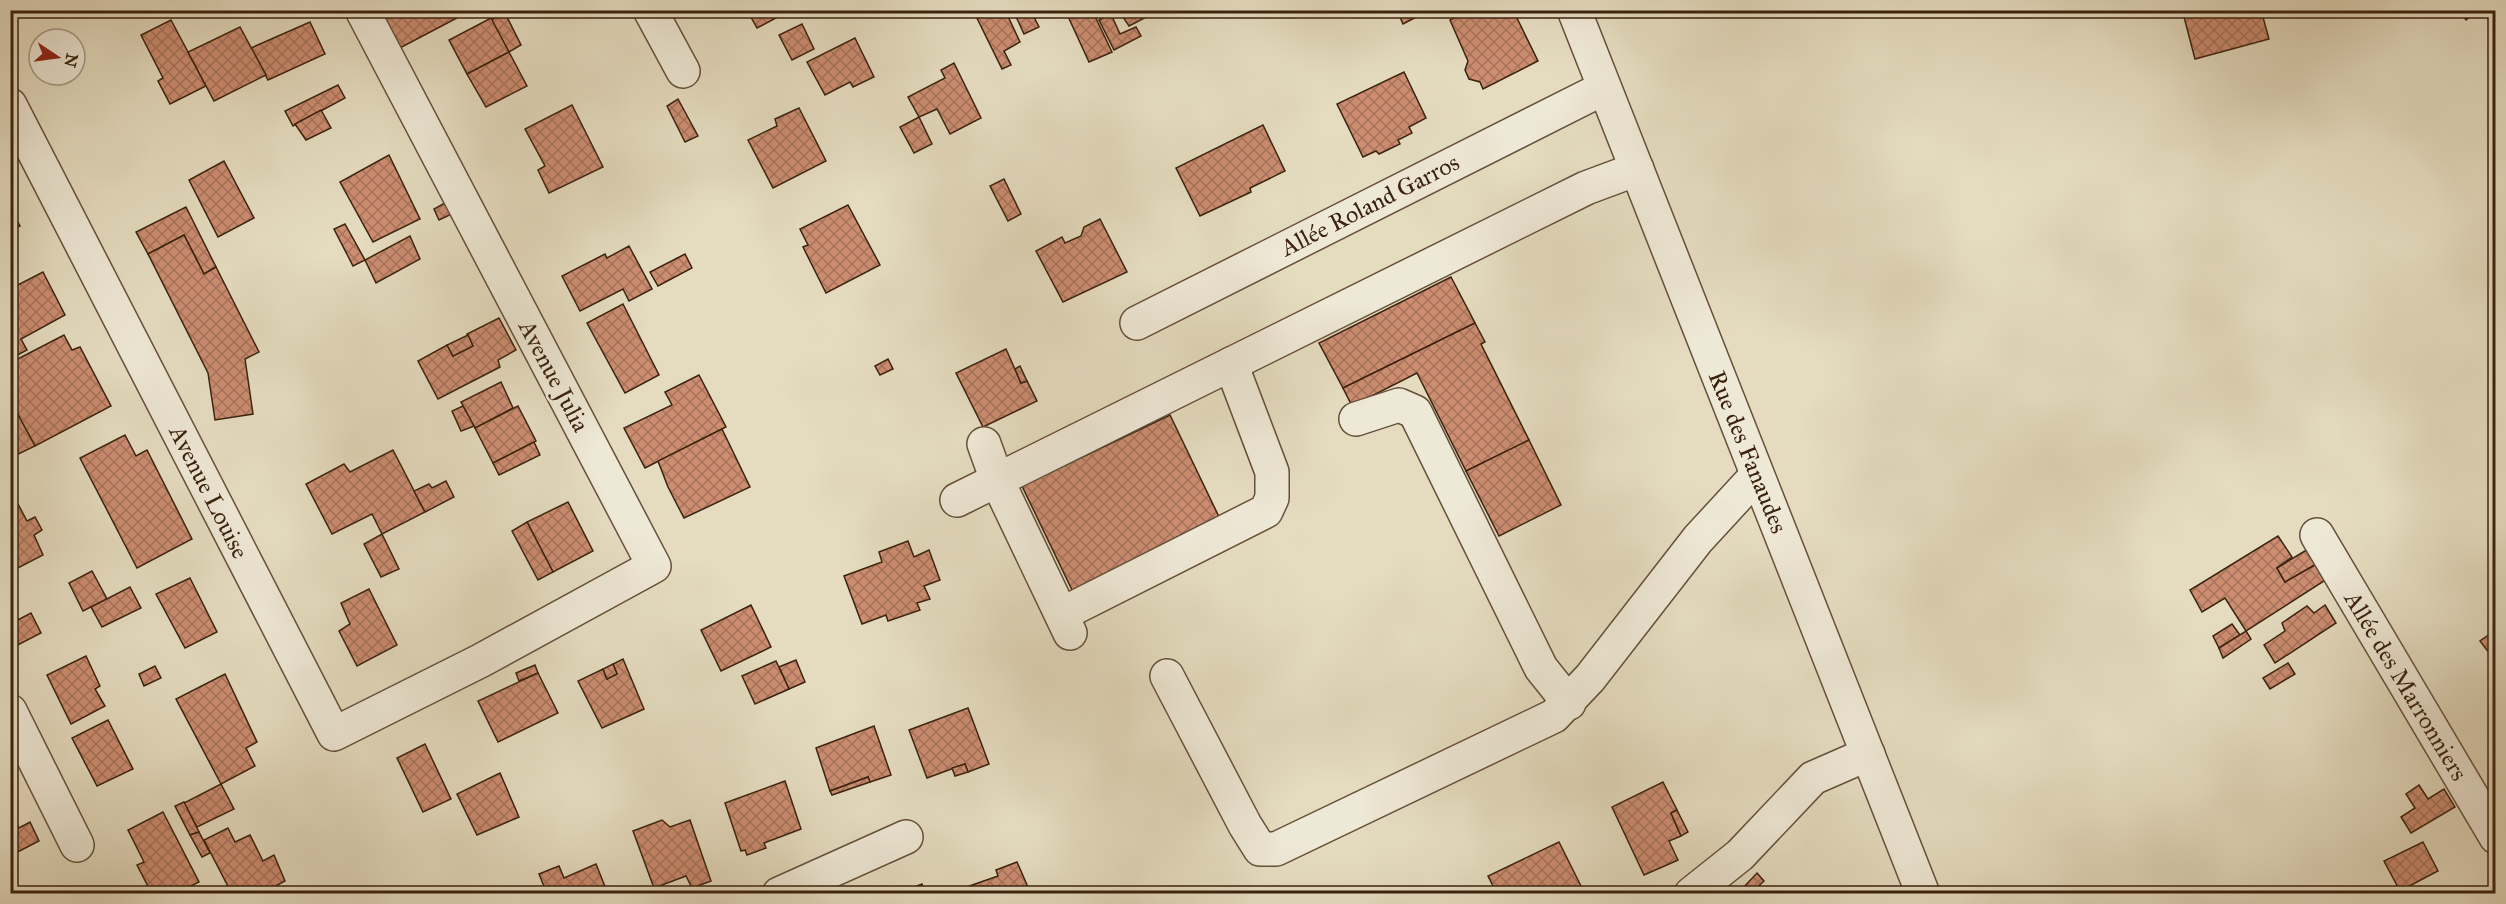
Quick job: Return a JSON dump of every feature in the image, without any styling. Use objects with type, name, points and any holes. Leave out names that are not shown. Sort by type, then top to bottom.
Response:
[{"type":"street","name":"Avenue Julia","points":[[362,10],[654,566],[480,661]]},
{"type":"street","points":[[650,10],[683,71]]},
{"type":"street","name":"Rue des Fanaudes","points":[[1574,10],[1923,894]]},
{"type":"street","name":"Allée Roland Garros","points":[[1137,323],[1604,88]]},
{"type":"street","name":"Avenue Louise","points":[[10,105],[334,734],[480,661]]},
{"type":"street","points":[[957,500],[1586,188],[1637,169]]},
{"type":"street","points":[[984,444],[997,480],[1066,623],[1266,511],[1272,498],[1272,472],[1231,364]]},
{"type":"street","points":[[1356,419],[1399,405],[1415,412],[1541,668],[1569,703]]},
{"type":"street","points":[[1167,676],[1245,825],[1260,849],[1276,849],[1554,716],[1569,703],[1590,678],[1698,539],[1757,475]]},
{"type":"street","name":"Allée des Marronniers","points":[[2317,535],[2496,837]]},
{"type":"street","points":[[10,711],[77,845]]},
{"type":"street","points":[[1691,894],[1740,855],[1813,778],[1868,754]]},
{"type":"street","points":[[779,894],[906,837]]},
{"type":"building","points":[[378,10],[472,10],[398,49]]},
{"type":"building","points":[[747,10],[791,10],[757,28]]},
{"type":"building","points":[[973,10],[1005,10],[1020,42],[1004,51],[1011,65],[1002,69]]},
{"type":"building","points":[[1013,10],[1038,10],[1032,13],[1039,27],[1024,34]]},
{"type":"building","points":[[1092,10],[1112,52],[1089,62],[1066,12]]},
{"type":"building","points":[[1136,10],[1158,11],[1129,26],[1123,17]]},
{"type":"building","points":[[1397,10],[1430,10],[1403,24]]},
{"type":"building","points":[[1470,10],[1513,10],[1538,61],[1483,89],[1480,82],[1469,79],[1465,70],[1468,61],[1450,20]]},
{"type":"building","points":[[2209,10],[2261,10],[2269,39],[2195,59],[2184,17]]},
{"type":"building","points":[[2459,10],[2479,10],[2466,20]]},
{"type":"building","points":[[2482,10],[2496,10],[2496,18],[2490,22]]},
{"type":"building","points":[[505,13],[521,45],[509,52],[491,20]]},
{"type":"building","points":[[1111,14],[1120,34],[1136,27],[1141,36],[1114,50],[1099,20]]},
{"type":"building","points":[[491,18],[509,52],[467,74],[449,40]]},
{"type":"building","points":[[171,20],[206,86],[170,104],[158,81],[163,78],[141,35]]},
{"type":"building","points":[[310,22],[325,54],[268,80],[251,48]]},
{"type":"building","points":[[802,24],[814,49],[792,60],[779,35]]},
{"type":"building","points":[[240,27],[266,75],[214,101],[188,52]]},
{"type":"building","points":[[855,38],[874,77],[853,87],[850,82],[825,95],[807,62]]},
{"type":"building","points":[[509,52],[527,86],[486,107],[467,74]]},
{"type":"building","points":[[954,63],[981,118],[950,134],[937,109],[919,117],[908,97],[945,78],[941,70]]},
{"type":"building","points":[[1404,72],[1426,118],[1409,127],[1412,133],[1398,140],[1400,144],[1379,154],[1376,151],[1363,157],[1337,104]]},
{"type":"building","points":[[338,85],[345,98],[293,126],[285,111]]},
{"type":"building","points":[[678,99],[698,136],[685,142],[667,106]]},
{"type":"building","points":[[572,105],[603,167],[549,193],[538,170],[545,166],[525,129]]},
{"type":"building","points":[[799,108],[826,161],[773,188],[748,140],[777,126],[775,119]]},
{"type":"building","points":[[321,110],[331,128],[306,140],[295,124]]},
{"type":"building","points":[[919,117],[932,144],[914,153],[900,127]]},
{"type":"building","points":[[1263,125],[1285,171],[1250,188],[1251,192],[1200,216],[1176,168]]},
{"type":"building","points":[[389,155],[420,219],[373,242],[340,182]]},
{"type":"building","points":[[224,161],[254,218],[218,237],[189,180]]},
{"type":"building","points":[[1004,179],[1021,214],[1008,221],[990,186]]},
{"type":"building","points":[[450,200],[456,212],[439,220],[434,209]]},
{"type":"building","points":[[848,205],[880,265],[826,293],[803,247],[808,245],[800,229]]},
{"type":"building","points":[[186,207],[216,267],[204,274],[184,235],[148,254],[136,232]]},
{"type":"building","points":[[10,208],[20,226],[10,231]]},
{"type":"building","points":[[1100,219],[1127,272],[1063,302],[1036,251],[1062,237],[1065,243],[1081,236],[1084,227]]},
{"type":"building","points":[[345,224],[365,260],[353,266],[334,229]]},
{"type":"building","points":[[184,235],[204,274],[216,267],[259,352],[245,359],[253,414],[215,420],[208,373],[148,254]]},
{"type":"building","points":[[410,236],[420,259],[376,283],[365,260]]},
{"type":"building","points":[[629,246],[652,289],[629,301],[623,289],[580,311],[562,276],[605,254],[607,258]]},
{"type":"building","points":[[685,254],[692,268],[658,286],[650,272]]},
{"type":"building","points":[[43,272],[65,315],[21,339],[27,350],[10,359],[10,310],[16,307],[10,298],[10,289]]},
{"type":"building","points":[[1451,277],[1475,323],[1343,388],[1319,343]]},
{"type":"building","points":[[623,304],[659,375],[625,393],[587,323]]},
{"type":"building","points":[[499,318],[516,350],[498,360],[500,367],[438,399],[418,361],[447,345],[453,356],[473,346],[467,334]]},
{"type":"building","points":[[1475,323],[1485,342],[1481,344],[1529,440],[1466,471],[1417,373],[1352,406],[1343,388]]},
{"type":"building","points":[[64,335],[72,350],[80,347],[111,406],[35,446],[10,400],[10,363]]},
{"type":"building","points":[[468,335],[473,346],[453,356],[447,345]]},
{"type":"building","points":[[1006,349],[1021,383],[1027,381],[1037,401],[983,427],[956,373]]},
{"type":"building","points":[[888,359],[893,369],[880,375],[875,366]]},
{"type":"building","points":[[1020,366],[1027,381],[1021,383],[1015,369]]},
{"type":"building","points":[[699,375],[726,427],[645,468],[624,428],[672,405],[665,392]]},
{"type":"building","points":[[501,382],[513,408],[475,428],[461,402]]},
{"type":"building","points":[[10,400],[35,446],[10,458]]},
{"type":"building","points":[[463,406],[474,426],[461,431],[452,411]]},
{"type":"building","points":[[518,406],[536,441],[493,463],[475,428]]},
{"type":"building","points":[[1170,415],[1221,521],[1073,592],[1022,486]]},
{"type":"building","points":[[722,429],[750,487],[684,518],[658,461]]},
{"type":"building","points":[[125,435],[136,456],[147,450],[192,539],[137,568],[80,458]]},
{"type":"building","points":[[1529,440],[1561,505],[1499,536],[1466,471]]},
{"type":"building","points":[[534,442],[540,455],[499,475],[493,463]]},
{"type":"building","points":[[393,450],[425,512],[382,534],[372,514],[332,534],[306,484],[344,464],[350,472]]},
{"type":"building","points":[[446,481],[454,497],[425,512],[414,491],[429,484],[432,488]]},
{"type":"building","points":[[568,502],[593,551],[553,572],[527,522]]},
{"type":"building","points":[[18,504],[27,521],[35,517],[42,530],[34,535],[43,555],[10,572],[10,507]]},
{"type":"building","points":[[527,522],[553,572],[538,580],[512,531]]},
{"type":"building","points":[[382,534],[399,569],[381,577],[364,544]]},
{"type":"building","points":[[2278,536],[2292,557],[2277,568],[2285,582],[2318,563],[2327,579],[2246,631],[2225,598],[2202,612],[2190,590]]},
{"type":"building","points":[[908,541],[914,557],[929,550],[940,580],[924,586],[930,599],[917,603],[920,610],[888,621],[886,615],[862,624],[844,576],[882,562],[879,552]]},
{"type":"building","points":[[2308,549],[2318,563],[2285,582],[2277,568]]},
{"type":"building","points":[[92,571],[107,599],[83,611],[69,583]]},
{"type":"building","points":[[190,578],[217,632],[185,648],[156,594]]},
{"type":"building","points":[[130,587],[141,608],[102,627],[91,607]]},
{"type":"building","points":[[369,589],[397,645],[357,666],[339,631],[350,624],[341,603]]},
{"type":"building","points":[[751,605],[771,647],[721,671],[701,630]]},
{"type":"building","points":[[2325,605],[2336,623],[2275,663],[2264,645],[2285,631],[2282,623],[2307,606],[2314,613]]},
{"type":"building","points":[[31,613],[41,633],[10,649],[10,624]]},
{"type":"building","points":[[2232,624],[2240,635],[2219,648],[2213,636]]},
{"type":"building","points":[[2496,630],[2496,662],[2480,641]]},
{"type":"building","points":[[2246,631],[2251,639],[2223,658],[2219,648]]},
{"type":"building","points":[[86,656],[100,686],[95,689],[105,706],[71,724],[47,675]]},
{"type":"building","points":[[623,659],[644,709],[602,728],[578,681],[603,669],[607,679],[617,674],[613,664]]},
{"type":"building","points":[[796,660],[805,682],[789,689],[779,667]]},
{"type":"building","points":[[776,661],[789,689],[755,704],[742,676]]},
{"type":"building","points":[[2288,663],[2295,674],[2270,689],[2263,678]]},
{"type":"building","points":[[613,664],[617,674],[607,679],[603,669]]},
{"type":"building","points":[[535,665],[538,673],[519,681],[516,673]]},
{"type":"building","points":[[155,666],[161,678],[144,686],[139,674]]},
{"type":"building","points":[[538,673],[558,713],[498,742],[478,701]]},
{"type":"building","points":[[225,674],[257,742],[246,748],[255,766],[221,784],[176,699]]},
{"type":"building","points":[[968,708],[989,764],[968,772],[965,764],[927,778],[909,730]]},
{"type":"building","points":[[108,720],[133,769],[97,786],[72,738]]},
{"type":"building","points":[[874,726],[891,775],[870,782],[868,777],[830,791],[816,748]]},
{"type":"building","points":[[425,744],[451,799],[423,812],[397,758]]},
{"type":"building","points":[[965,764],[968,772],[955,776],[952,768]]},
{"type":"building","points":[[500,773],[519,817],[477,835],[457,794]]},
{"type":"building","points":[[868,777],[870,782],[832,795],[830,791]]},
{"type":"building","points":[[785,781],[801,829],[764,843],[766,848],[747,855],[745,850],[741,851],[725,803]]},
{"type":"building","points":[[1663,782],[1677,810],[1671,813],[1681,836],[1669,841],[1678,860],[1644,875],[1612,807]]},
{"type":"building","points":[[221,784],[234,809],[197,827],[184,803]]},
{"type":"building","points":[[2419,785],[2428,799],[2444,789],[2455,807],[2411,833],[2401,817],[2415,808],[2406,794]]},
{"type":"building","points":[[184,802],[199,832],[190,835],[175,806]]},
{"type":"building","points":[[10,810],[19,828],[30,822],[39,841],[10,856]]},
{"type":"building","points":[[1677,810],[1688,832],[1681,836],[1671,813]]},
{"type":"building","points":[[163,812],[199,882],[175,894],[152,894],[137,865],[144,862],[128,830]]},
{"type":"building","points":[[662,820],[670,827],[690,820],[711,881],[692,888],[686,876],[654,888],[633,831]]},
{"type":"building","points":[[228,828],[235,842],[250,835],[263,861],[274,855],[285,881],[261,894],[232,894],[204,840]]},
{"type":"building","points":[[199,832],[210,853],[202,857],[190,835]]},
{"type":"building","points":[[1559,842],[1581,886],[1578,887],[1581,894],[1497,894],[1488,876]]},
{"type":"building","points":[[2423,842],[2438,871],[2400,891],[2384,861]]},
{"type":"building","points":[[1017,862],[1031,894],[960,894],[958,890],[998,876],[996,870]]},
{"type":"building","points":[[596,864],[608,894],[547,894],[539,874],[559,866],[564,878]]},
{"type":"building","points":[[1757,873],[1764,881],[1750,894],[1743,888]]},
{"type":"building","points":[[922,884],[925,894],[896,894]]}]
